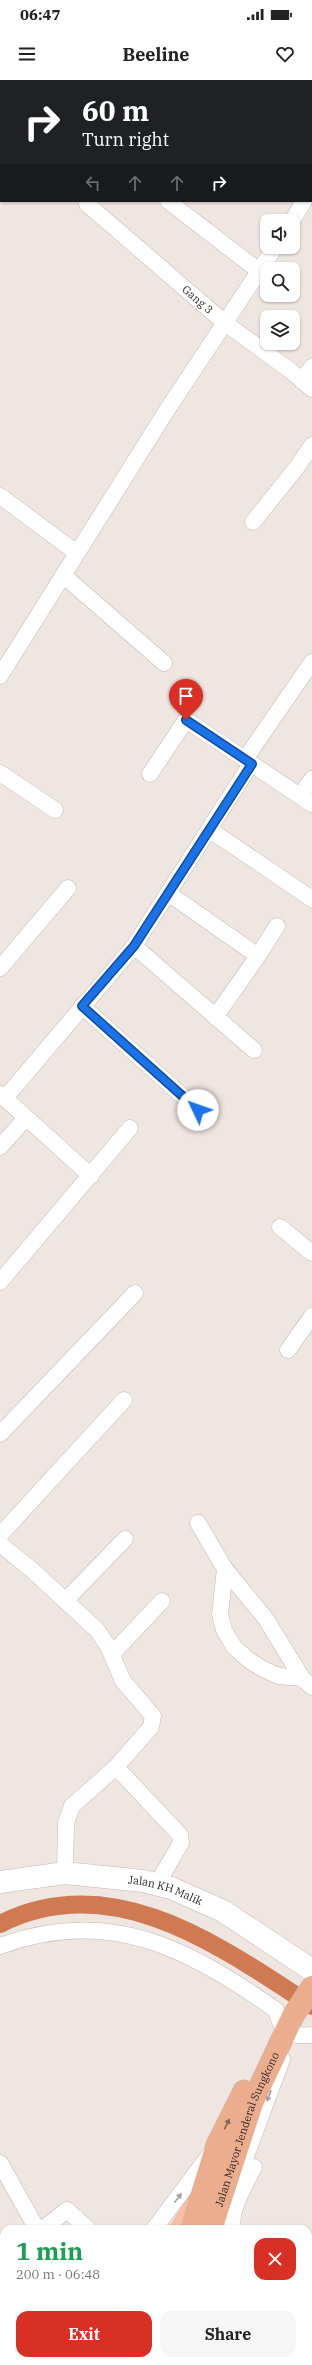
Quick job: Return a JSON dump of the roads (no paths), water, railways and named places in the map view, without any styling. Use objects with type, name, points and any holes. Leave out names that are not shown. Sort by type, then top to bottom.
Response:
[{"type":"main road","name":"Jalan Mayor Jenderal Sungkono","points":[[199,2225],[252,2103],[289,2024],[312,1983]]},
{"type":"main road","name":"Jalan Mayor Jenderal Sungkono","points":[[199,2225],[217,2145],[260,2060],[289,2024]]},
{"type":"street","points":[[169,202],[259,271]]},
{"type":"street","points":[[296,214],[303,202]]},
{"type":"street","name":"Gang 3","points":[[87,204],[225,323],[307,385]]},
{"type":"street","points":[[0,676],[167,410],[270,254]]},
{"type":"street","points":[[307,385],[312,367]]},
{"type":"street","points":[[254,522],[297,467],[312,445]]},
{"type":"street","points":[[0,496],[77,553]]},
{"type":"street","points":[[63,575],[164,663]]},
{"type":"street","points":[[91,1176],[2,1096],[134,946],[210,830],[248,761],[312,662]]},
{"type":"street","points":[[150,774],[186,720],[306,800],[312,779]]},
{"type":"street","points":[[0,773],[55,810]]},
{"type":"street","points":[[210,830],[312,899]]},
{"type":"street","points":[[0,968],[68,888]]},
{"type":"street","points":[[168,893],[258,956]]},
{"type":"street","points":[[215,1017],[277,926]]},
{"type":"street","points":[[134,946],[254,1050]]},
{"type":"street","points":[[82,1006],[198,1110]]},
{"type":"street","points":[[0,1147],[26,1118]]},
{"type":"street","points":[[0,1282],[130,1128]]},
{"type":"street","points":[[280,1227],[312,1253]]},
{"type":"street","points":[[0,1434],[135,1293]]},
{"type":"street","points":[[288,1350],[312,1316]]},
{"type":"street","points":[[0,1535],[124,1400]]},
{"type":"street","points":[[198,1523],[225,1569],[266,1619],[307,1683]]},
{"type":"street","points":[[66,1600],[125,1539]]},
{"type":"street","points":[[0,1544],[66,1600],[97,1630],[112,1654],[123,1681],[153,1716],[151,1727],[116,1767],[79,1798],[68,1814],[66,1823],[65,1873]]},
{"type":"street","points":[[225,1569],[220,1614],[224,1630],[234,1646],[250,1661],[263,1669],[279,1676],[307,1683]]},
{"type":"street","points":[[112,1654],[162,1601]]},
{"type":"street","points":[[116,1767],[180,1835],[181,1843],[157,1884]]},
{"type":"street","name":"Jalan KH Malik","points":[[0,1882],[65,1873],[157,1884],[193,1896],[223,1911],[312,1983]]},
{"type":"street","points":[[0,1946],[17,1940],[65,1930],[105,1930],[147,1940],[185,1954],[247,1990],[276,2010],[280,2025],[289,2024]]},
{"type":"street","points":[[289,2024],[298,2036],[312,2035]]},
{"type":"street","points":[[221,2225],[280,2066],[289,2024]]},
{"type":"street","points":[[157,2225],[217,2145]]},
{"type":"street","points":[[232,2225],[238,2201],[255,2165],[248,2152]]},
{"type":"street","points":[[0,2163],[36,2225]]},
{"type":"street","points":[[0,2190],[16,2198],[42,2225]]},
{"type":"street","points":[[48,2225],[67,2210],[84,2225]]},
{"type":"waterway","points":[[0,1924],[42,1909],[83,1904],[124,1909],[164,1921],[202,1939],[240,1960],[312,2006]]}]
